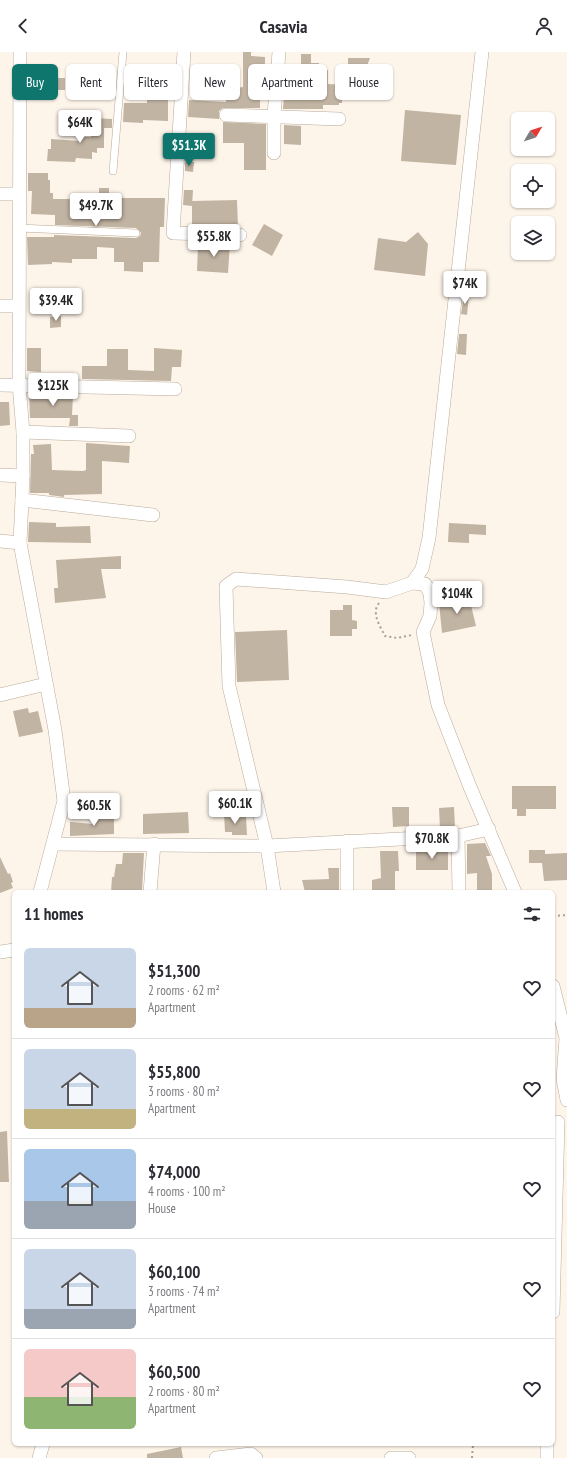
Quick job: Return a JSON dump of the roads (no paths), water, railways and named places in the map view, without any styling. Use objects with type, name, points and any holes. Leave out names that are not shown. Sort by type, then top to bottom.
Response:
[{"type":"street","points":[[20,52],[18,306],[19,384],[23,432],[24,476],[20,543],[54,730],[64,801],[54,844],[41,890]]},
{"type":"street","points":[[184,52],[173,233],[240,235]]},
{"type":"street","points":[[274,153],[274,116],[279,52]]},
{"type":"street","points":[[412,583],[422,569],[430,538],[482,52]]},
{"type":"street","points":[[226,115],[339,119]]},
{"type":"street","points":[[0,194],[18,194]]},
{"type":"street","points":[[0,306],[18,306]]},
{"type":"street","points":[[0,385],[19,384],[175,389]]},
{"type":"street","points":[[23,432],[129,436]]},
{"type":"street","points":[[0,476],[24,476]]},
{"type":"street","points":[[22,500],[153,515]]},
{"type":"street","points":[[0,541],[20,543]]},
{"type":"street","points":[[274,890],[267,846],[229,686],[226,586],[236,579],[347,587],[386,592],[412,583],[425,584],[430,593],[430,616],[423,632],[438,705],[470,787],[514,890]]},
{"type":"street","points":[[0,695],[46,684]]},
{"type":"street","points":[[54,844],[267,846],[458,836],[489,829]]},
{"type":"street","points":[[458,836],[459,890]]},
{"type":"street","points":[[347,841],[347,890]]},
{"type":"street","points":[[150,890],[154,844]]},
{"type":"street","points":[[0,952],[12,950]]},
{"type":"street","points":[[555,994],[566,1038],[563,1079],[567,1100]]},
{"type":"street","points":[[555,1249],[559,1122]]},
{"type":"street","points":[[39,1458],[42,1446]]},
{"type":"street","points":[[258,1446],[261,1458]]},
{"type":"street","points":[[547,1446],[547,1458]]},
{"type":"street","points":[[216,1458],[251,1454],[256,1458]]},
{"type":"street","points":[[391,1458],[409,1458]]},
{"type":"lane","points":[[113,171],[123,52]]},
{"type":"lane","points":[[18,228],[136,233]]}]
